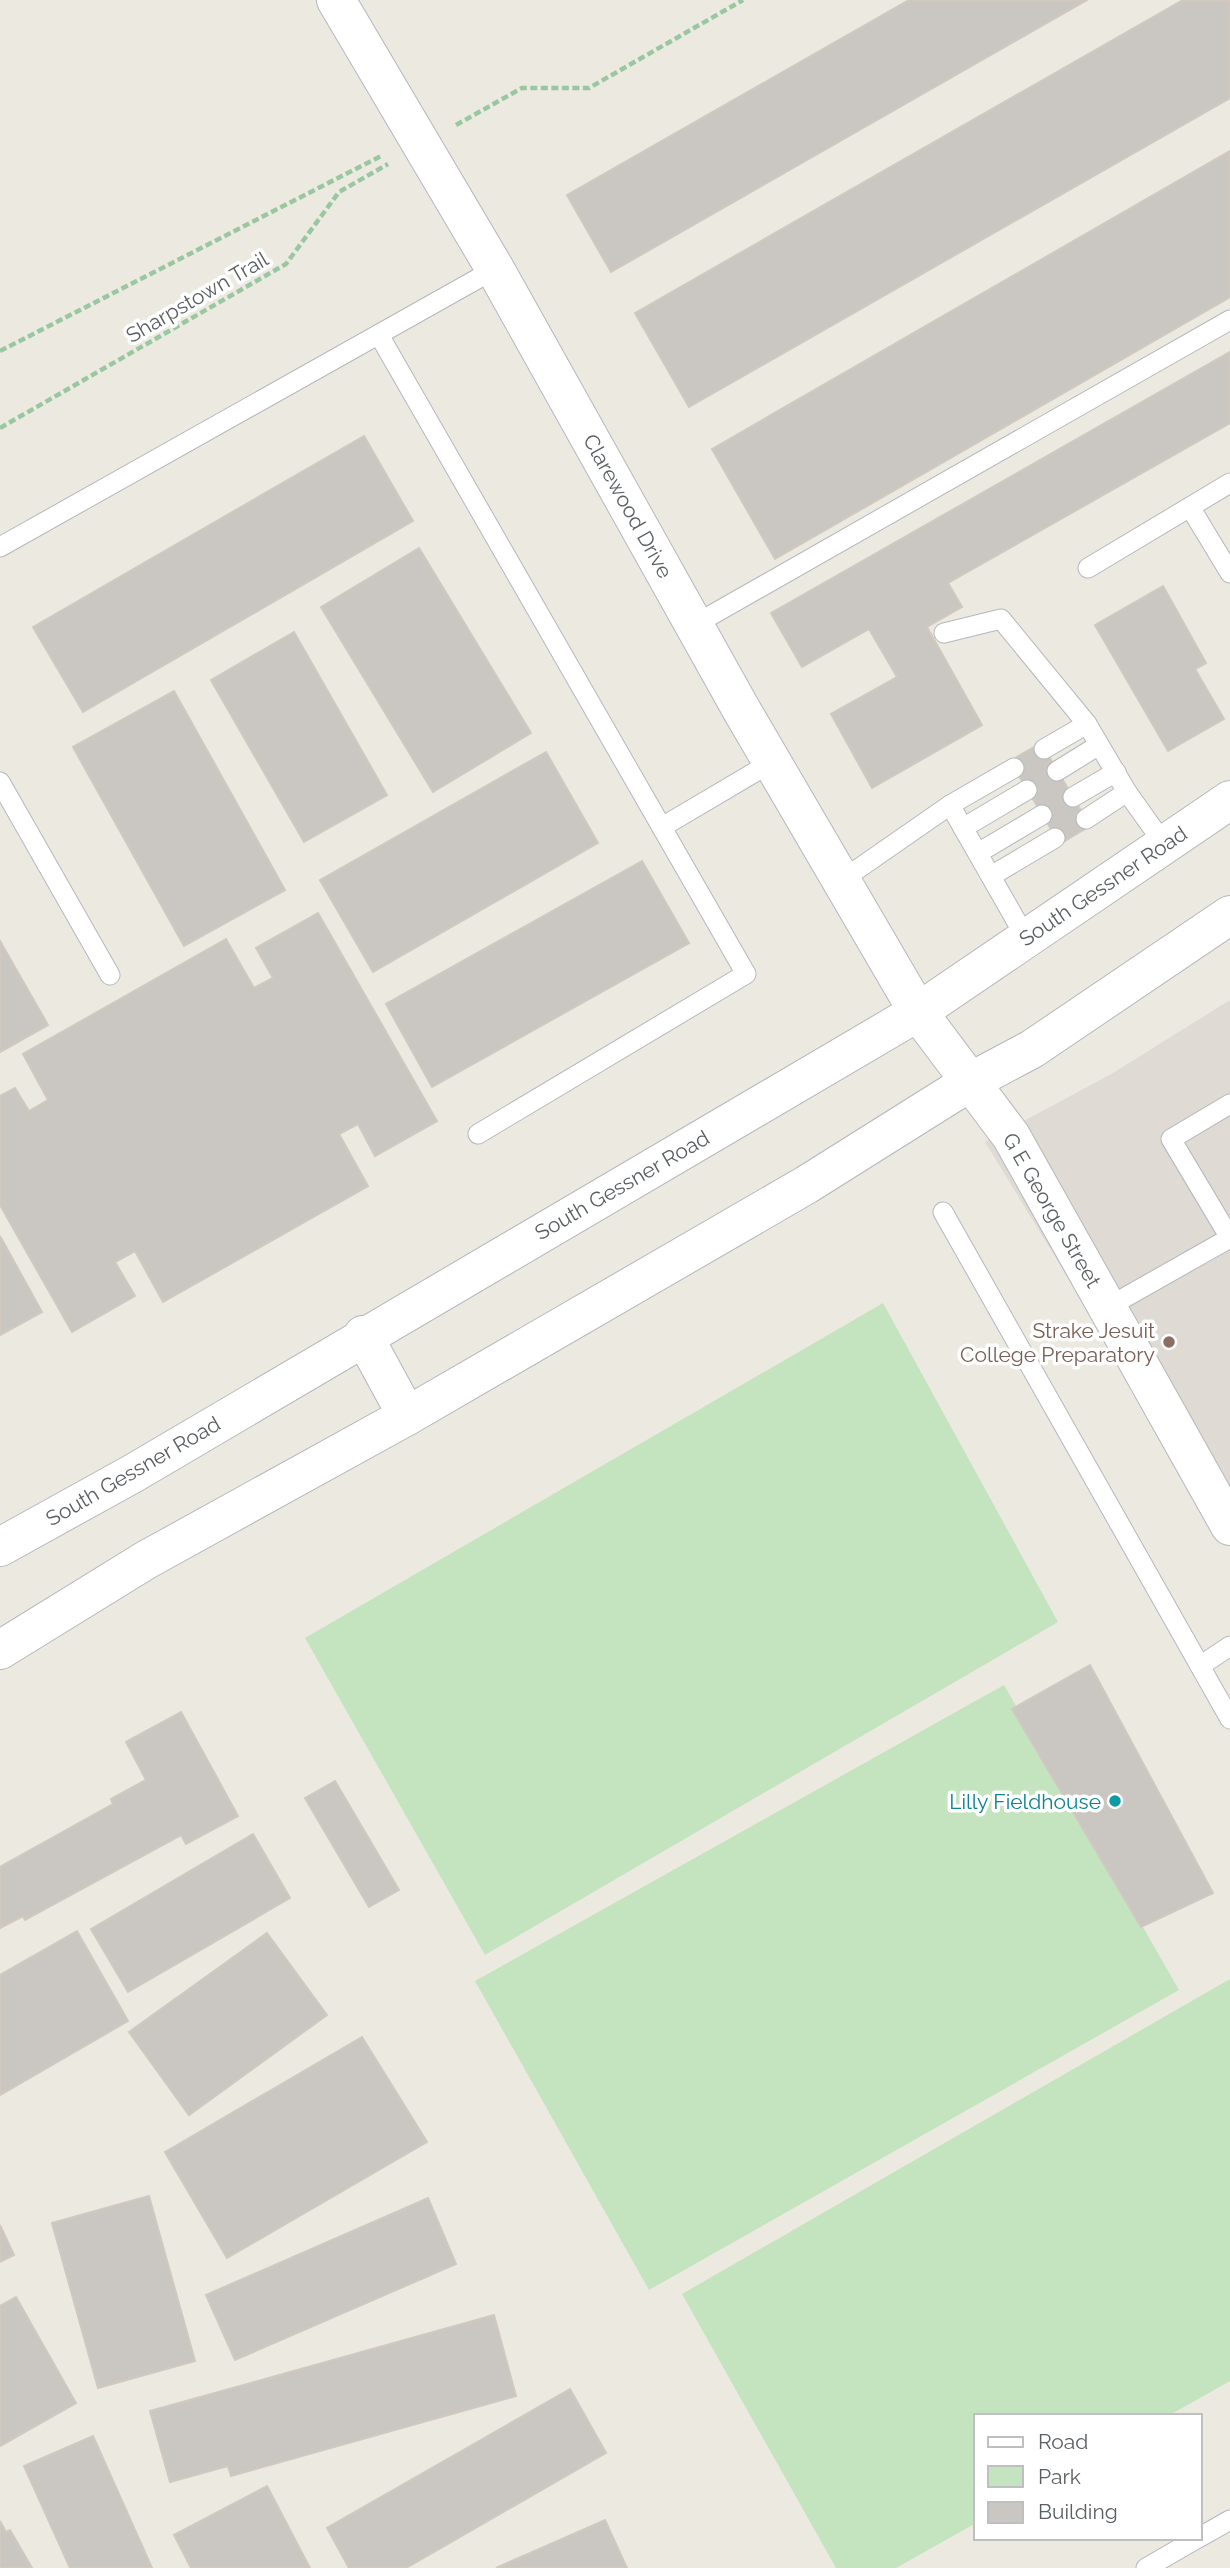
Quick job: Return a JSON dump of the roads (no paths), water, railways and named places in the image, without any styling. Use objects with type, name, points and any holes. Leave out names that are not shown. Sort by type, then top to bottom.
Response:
[{"type":"main road","name":"Clarewood Drive","points":[[336,0],[431,133],[495,269],[694,625],[918,1012]]},
{"type":"main road","name":"South Gessner Road","points":[[0,1547],[132,1474],[363,1335],[918,1012],[1230,800]]},
{"type":"main road","points":[[0,1650],[146,1560],[407,1416],[806,1185],[970,1082],[1032,1049],[1230,915]]},
{"type":"main road","name":"G E George Street","points":[[918,1012],[1011,1136],[1230,1526]]},
{"type":"main road","points":[[363,1335],[407,1416]]},
{"type":"lane","points":[[0,547],[495,269]]},
{"type":"lane","points":[[694,625],[1230,320]]},
{"type":"lane","points":[[379,335],[746,974],[478,1134]]},
{"type":"lane","points":[[1088,568],[1230,483]]},
{"type":"lane","points":[[1190,507],[1230,573]]},
{"type":"lane","points":[[944,634],[1001,619],[1087,724],[1128,792],[1164,844]]},
{"type":"lane","points":[[1044,749],[1087,724]]},
{"type":"lane","points":[[1057,771],[1099,745]]},
{"type":"lane","points":[[662,827],[772,762]]},
{"type":"lane","points":[[842,880],[950,805],[1014,768]]},
{"type":"lane","points":[[1073,797],[1116,772]]},
{"type":"lane","points":[[0,782],[110,975]]},
{"type":"lane","points":[[963,828],[1027,790]]},
{"type":"lane","points":[[1086,818],[1128,792]]},
{"type":"lane","points":[[950,805],[1026,937]]},
{"type":"lane","points":[[978,853],[1042,815]]},
{"type":"lane","points":[[991,876],[1055,838]]},
{"type":"lane","points":[[1108,1307],[1230,1238],[1171,1139],[1230,1104]]},
{"type":"lane","points":[[943,1212],[1230,1719]]},
{"type":"lane","points":[[1200,1666],[1230,1646]]},
{"type":"lane","points":[[1202,2536],[1230,2520]]},
{"type":"lane","points":[[1146,2568],[1195,2540]]},
{"type":"place","name":"Strake Jesuit College Preparatory","points":[[1169,1342]]},
{"type":"place","name":"Lilly Fieldhouse","points":[[1115,1801]]}]
